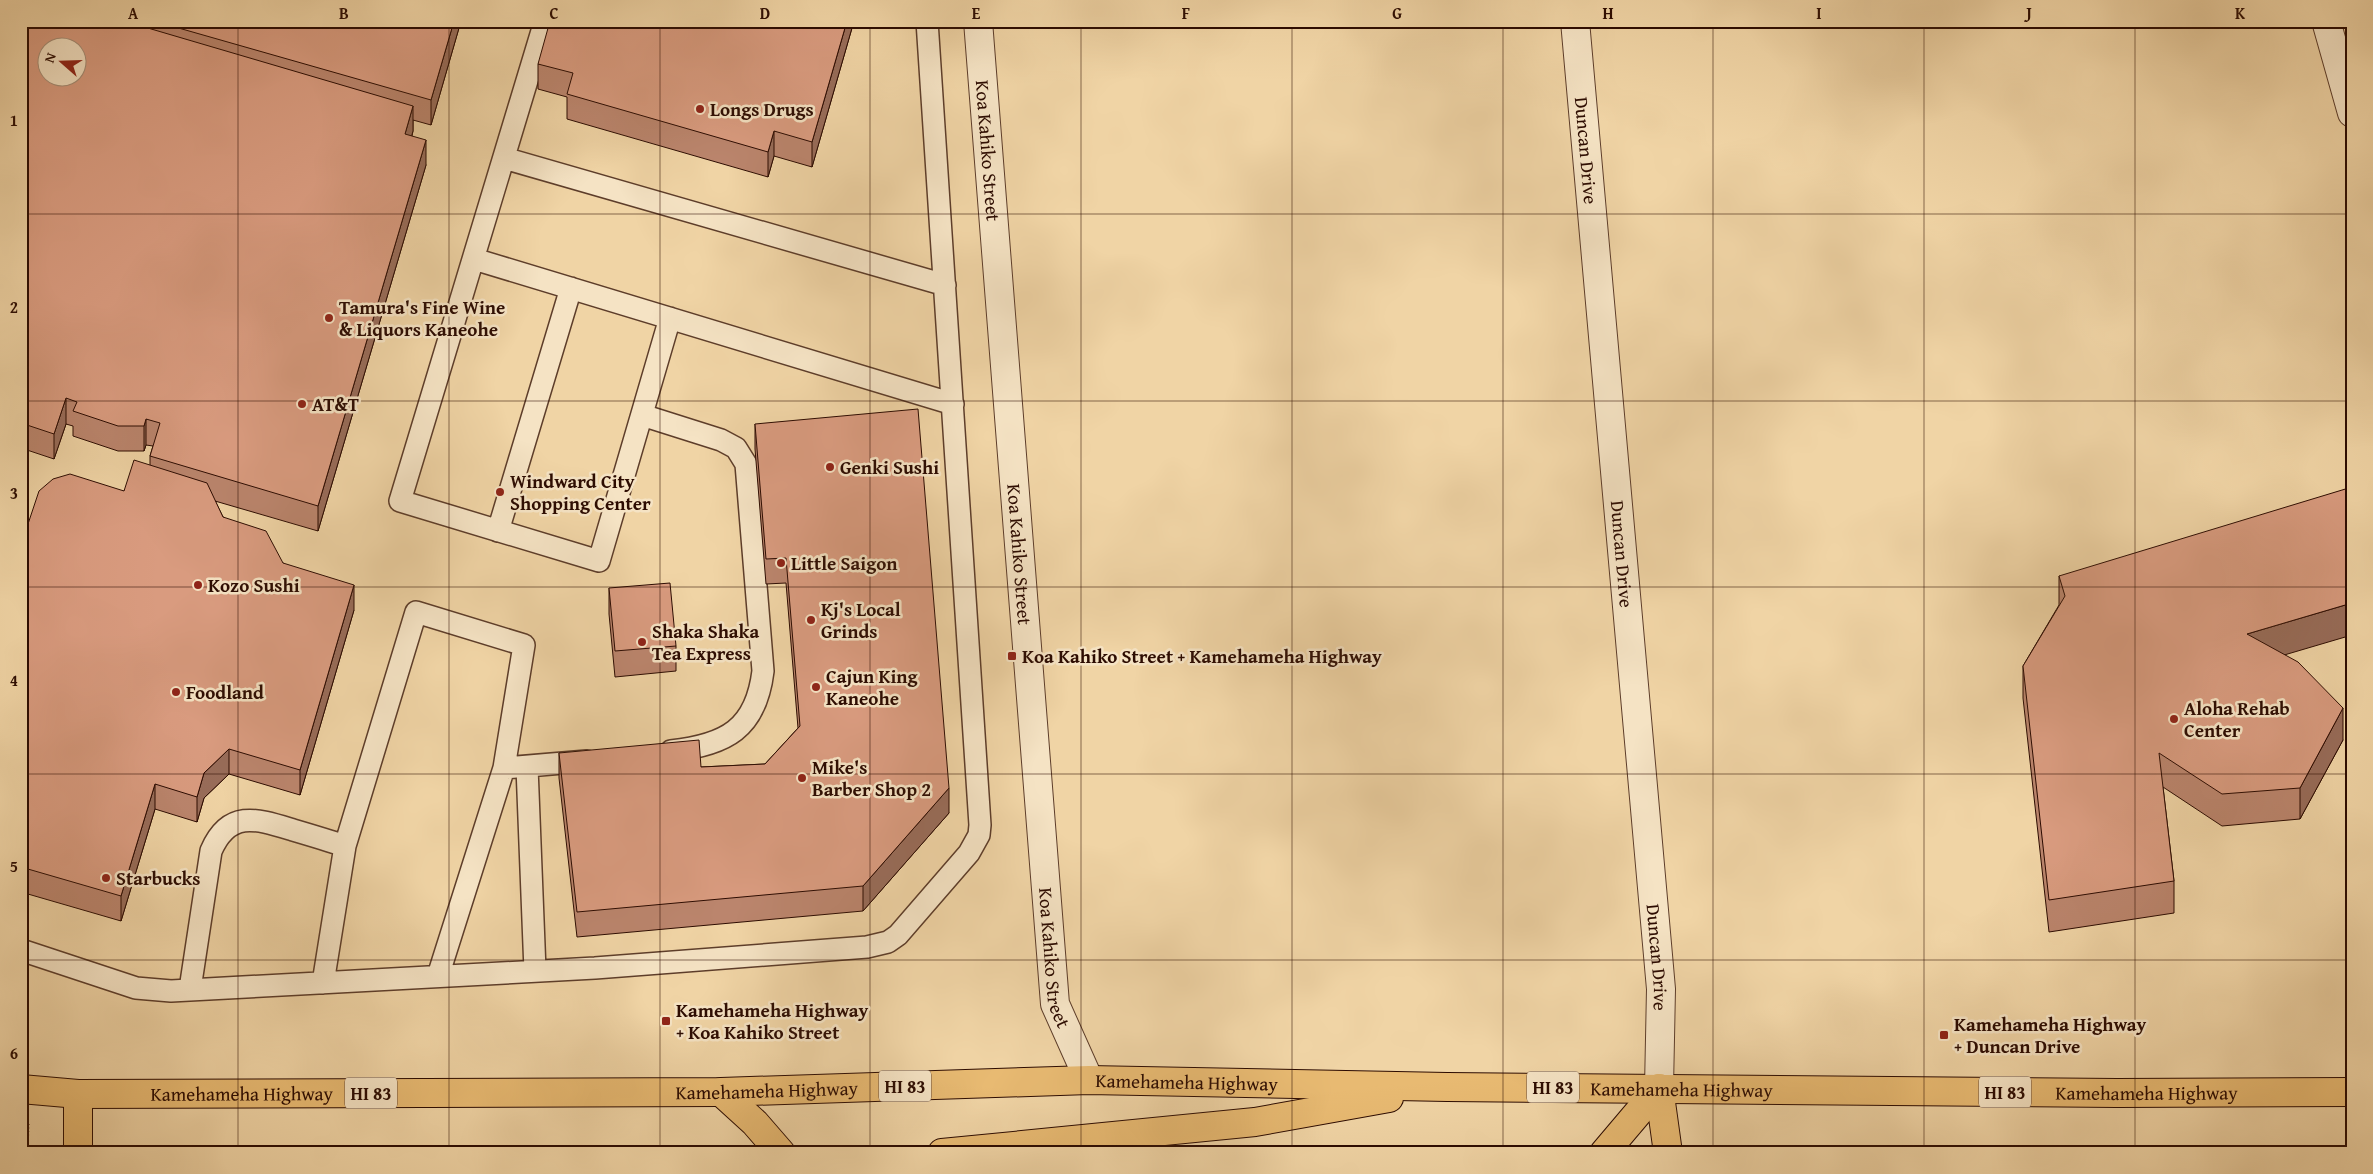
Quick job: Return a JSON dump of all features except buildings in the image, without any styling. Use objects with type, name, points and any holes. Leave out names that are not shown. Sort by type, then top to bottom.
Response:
[{"type":"main road","name":"Kamehameha Highway","points":[[21,1089],[78,1094],[721,1092],[1089,1080],[1447,1087],[2097,1093],[2352,1092]]},
{"type":"main road","points":[[942,1153],[1255,1122],[1447,1087]]},
{"type":"main road","points":[[1604,1153],[1659,1088]]},
{"type":"main road","points":[[1659,1088],[1668,1153]]},
{"type":"main road","points":[[721,1092],[755,1123],[781,1153]]},
{"type":"main road","points":[[78,1094],[78,1153]]},
{"type":"street","name":"Koa Kahiko Street","points":[[978,21],[1055,1004],[1089,1080]]},
{"type":"street","name":"Duncan Drive","points":[[1576,21],[1661,989],[1659,1088]]},
{"type":"street","points":[[2326,21],[2352,113]]},
{"type":"lane","points":[[545,21],[400,501],[599,561],[670,318]]},
{"type":"lane","points":[[21,950],[136,988],[153,991],[535,971],[877,946],[898,935],[969,853],[979,835],[981,815],[927,21]]},
{"type":"lane","points":[[504,158],[945,285]]},
{"type":"lane","points":[[474,259],[953,404]]},
{"type":"lane","points":[[498,531],[571,288]]},
{"type":"lane","points":[[642,415],[721,440],[736,448],[746,464],[762,671],[760,690],[753,708],[730,734],[702,747],[649,753]]},
{"type":"lane","points":[[323,982],[345,846],[416,612],[524,645],[504,768],[438,976]]},
{"type":"lane","points":[[504,768],[602,759]]},
{"type":"lane","points":[[527,767],[535,971]]},
{"type":"lane","points":[[190,989],[211,851],[222,832],[239,821],[259,820],[345,846]]},
{"type":"path","points":[[27,1153],[28,1116]]},
{"type":"place","name":"Longs Drugs","points":[[700,109]]},
{"type":"place","name":"Tamura's Fine Wine & Liquors Kaneohe","points":[[329,318]]},
{"type":"place","name":"AT&T","points":[[302,404]]},
{"type":"place","name":"Genki Sushi","points":[[830,467]]},
{"type":"place","name":"Windward City Shopping Center","points":[[500,492]]},
{"type":"place","name":"Little Saigon","points":[[781,563]]},
{"type":"place","name":"Kozo Sushi","points":[[198,585]]},
{"type":"place","name":"Kj's Local Grinds","points":[[811,620]]},
{"type":"place","name":"Shaka Shaka Tea Express","points":[[642,642]]},
{"type":"place","name":"Koa Kahiko Street + Kamehameha Highway","points":[[1012,656]]},
{"type":"place","name":"Cajun King Kaneohe","points":[[816,687]]},
{"type":"place","name":"Foodland","points":[[176,692]]},
{"type":"place","name":"Aloha Rehab Center","points":[[2174,719]]},
{"type":"place","name":"Mike's Barber Shop 2","points":[[802,778]]},
{"type":"place","name":"Starbucks","points":[[106,878]]},
{"type":"place","name":"Kamehameha Highway + Koa Kahiko Street","points":[[666,1021]]},
{"type":"place","name":"Kamehameha Highway + Duncan Drive","points":[[1944,1035]]}]
